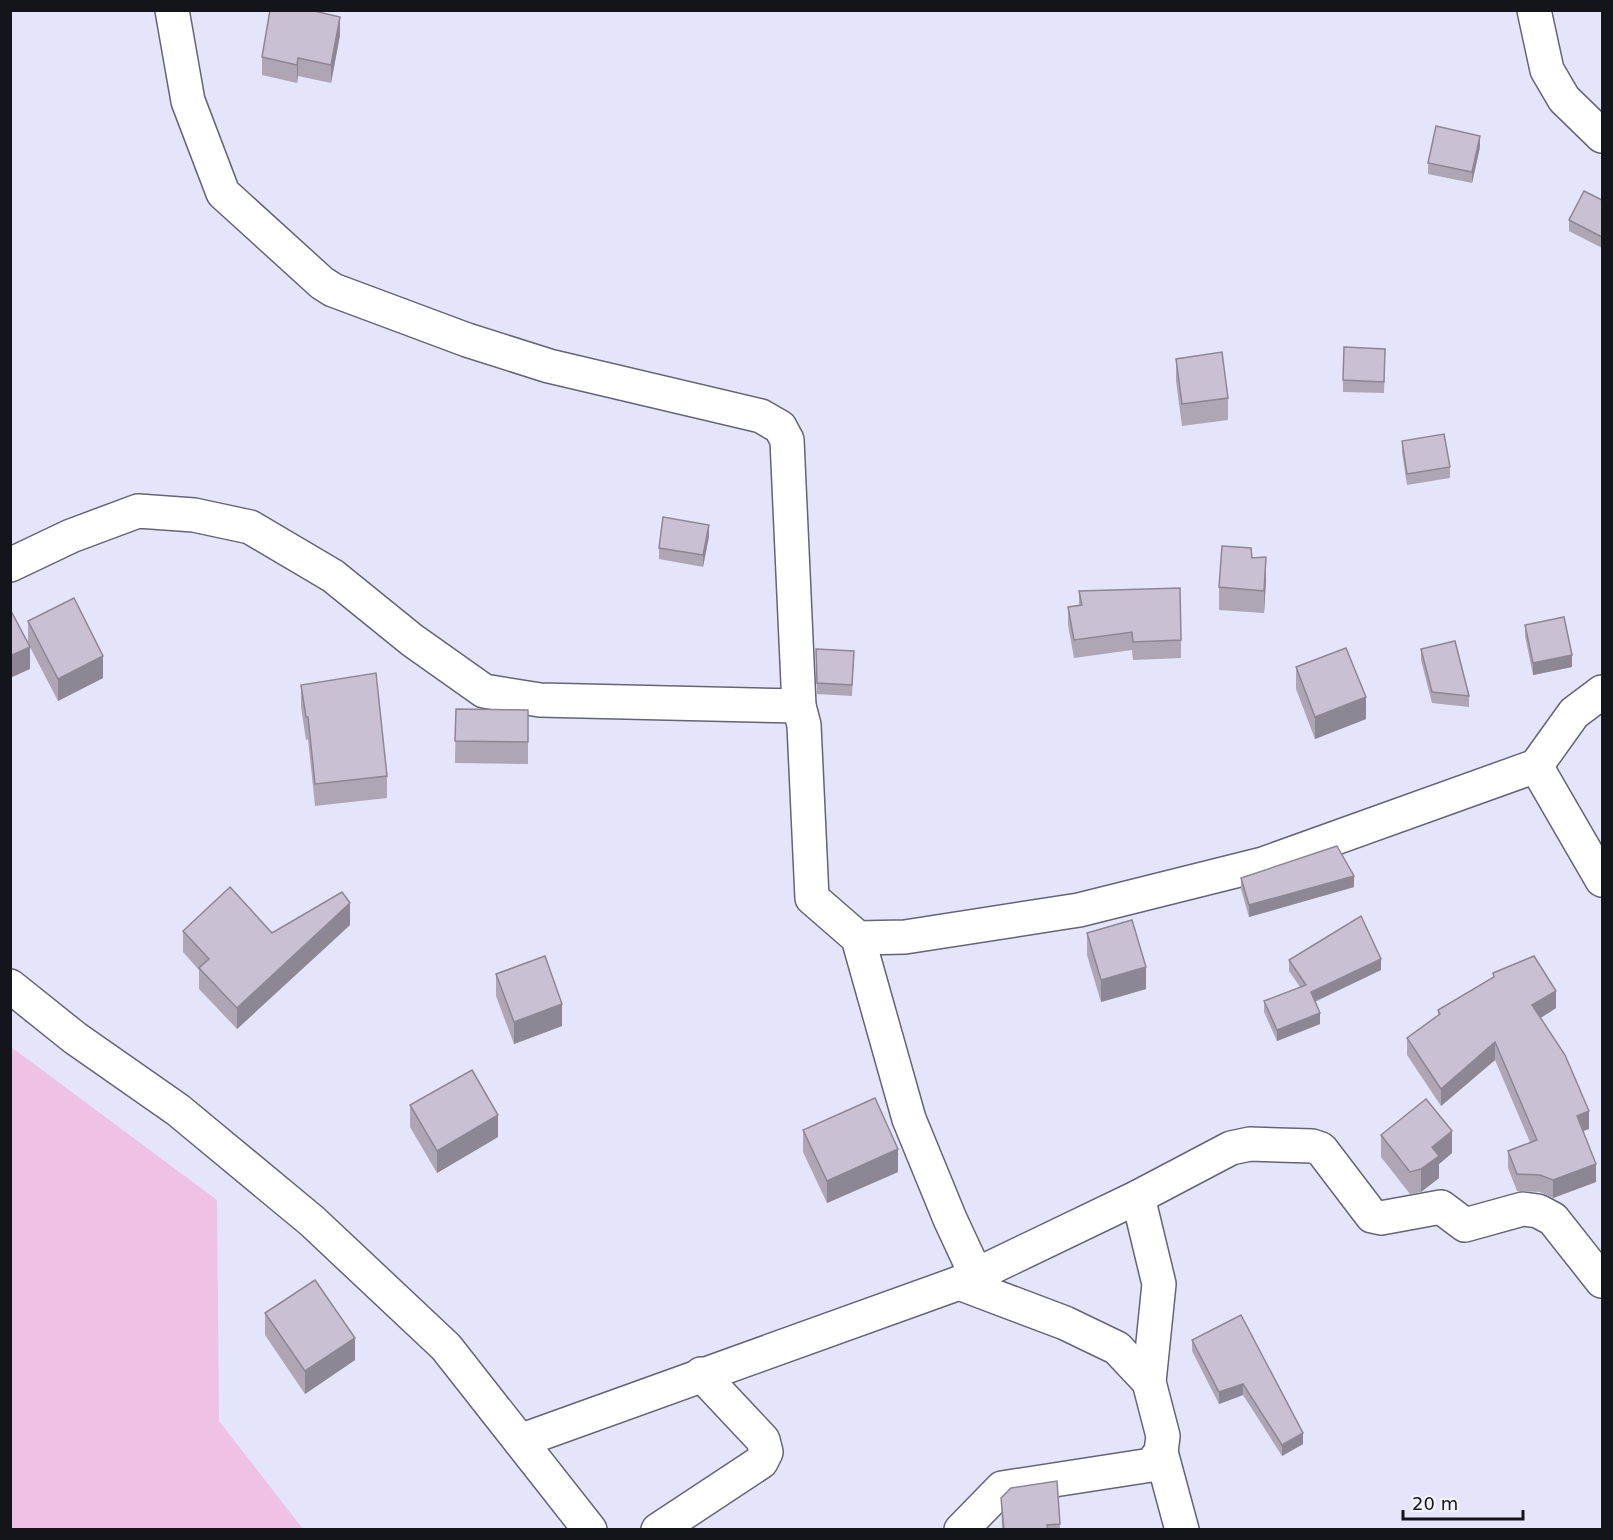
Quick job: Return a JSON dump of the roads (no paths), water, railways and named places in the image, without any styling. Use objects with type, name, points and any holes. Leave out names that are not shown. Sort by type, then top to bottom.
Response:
[{"type":"street","points":[[172,10],[188,101],[224,193],[322,283],[333,290],[467,340],[549,366],[761,416],[780,427],[787,440],[788,451],[799,706],[804,725],[812,898],[858,938],[909,1119],[950,1219],[968,1279],[1116,1348],[1149,1382]]},
{"type":"street","points":[[1533,10],[1546,70],[1564,99],[1602,136]]},
{"type":"street","points":[[10,565],[71,536],[138,511],[194,515],[250,527],[333,576],[412,640],[484,691],[540,700],[799,706]]},
{"type":"street","points":[[858,938],[905,937],[1079,910],[1263,864],[1536,766],[1574,713],[1602,692]]},
{"type":"street","points":[[1536,766],[1602,880]]},
{"type":"street","points":[[10,986],[75,1038],[177,1110],[312,1221],[446,1347],[590,1530]]},
{"type":"street","points":[[520,1442],[701,1374],[968,1279],[1138,1197],[1231,1148],[1250,1144],[1312,1146],[1328,1155],[1372,1216],[1381,1218],[1442,1207],[1465,1225],[1523,1209],[1538,1211],[1553,1219],[1602,1281]]},
{"type":"street","points":[[1138,1197],[1159,1284],[1149,1382],[1163,1436],[1161,1452],[1182,1530]]},
{"type":"street","points":[[658,1530],[761,1462],[766,1452],[763,1440],[701,1374]]},
{"type":"street","points":[[962,1530],[1002,1488],[1150,1465],[1161,1452]]}]
